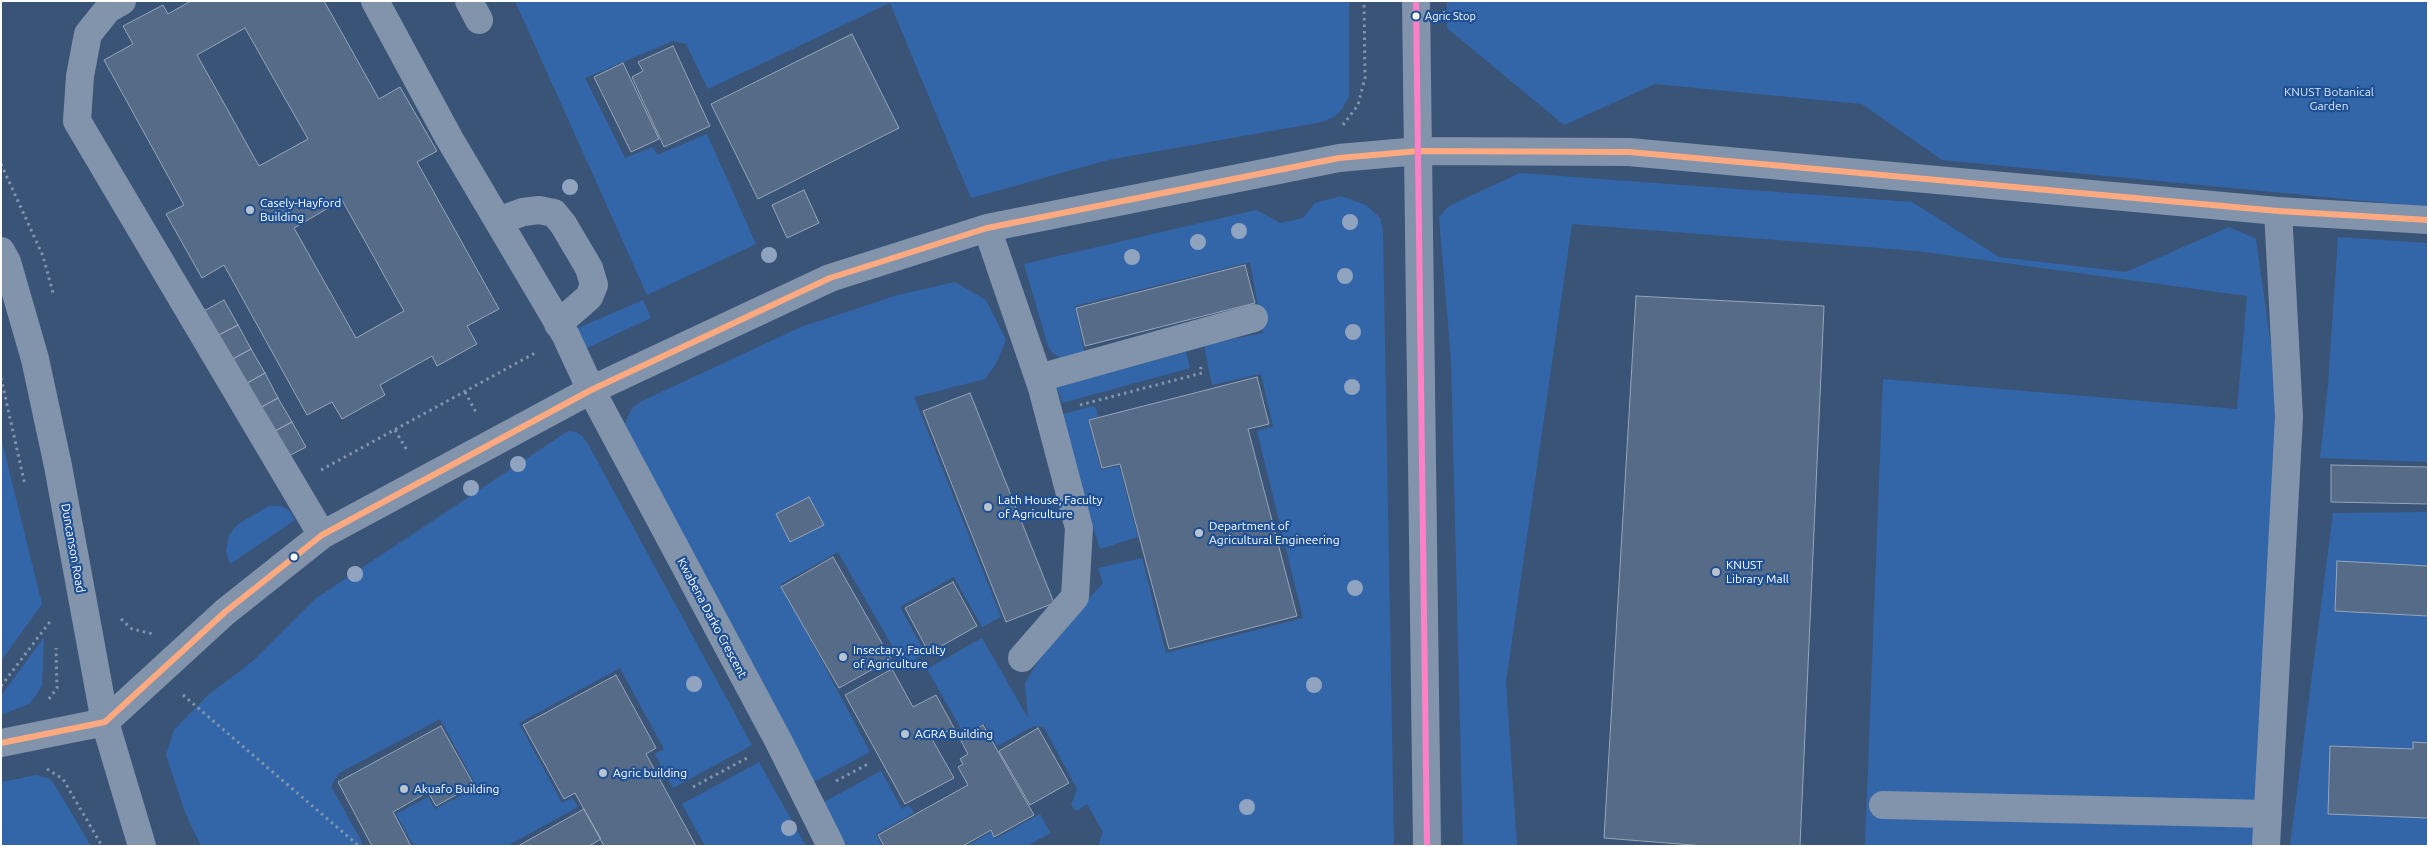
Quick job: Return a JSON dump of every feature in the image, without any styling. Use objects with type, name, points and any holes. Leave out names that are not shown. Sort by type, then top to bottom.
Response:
[{"type":"street","points":[[122,1],[108,9],[88,34],[80,76],[77,122],[322,535]]},
{"type":"street","name":"Kwabena Darko Crescent","points":[[375,1],[449,138],[562,330],[591,390],[779,742],[831,846]]},
{"type":"street","points":[[1416,1],[1428,846]]},
{"type":"street","points":[[12,740],[104,722],[225,612],[322,535],[591,390],[830,278],[987,228],[1339,158],[1418,151],[1629,152],[2278,210],[2428,220]]},
{"type":"street","points":[[498,221],[523,212],[539,210],[554,213],[563,224],[589,268],[594,286],[589,297],[562,330]]},
{"type":"street","points":[[2266,846],[2289,416],[2278,210]]},
{"type":"street","points":[[987,228],[1039,378],[1079,528],[1075,597],[1022,658]]},
{"type":"street","name":"Duncanson Road","points":[[1,251],[35,359],[58,466],[104,722],[142,846]]},
{"type":"street","points":[[1039,378],[1254,318]]},
{"type":"street","points":[[1884,805],[2268,814]]},
{"type":"path","points":[[1339,158],[1341,127],[1358,105],[1364,78],[1364,1]]},
{"type":"path","points":[[1,164],[43,256],[55,302]]},
{"type":"path","points":[[325,477],[321,470],[465,392],[562,330]]},
{"type":"path","points":[[1,378],[27,492]]},
{"type":"path","points":[[465,392],[478,416]]},
{"type":"path","points":[[395,430],[409,455]]},
{"type":"path","points":[[1,686],[55,615],[55,624]]},
{"type":"path","points":[[120,616],[123,622],[132,629],[146,633],[161,634]]},
{"type":"path","points":[[12,740],[57,688],[56,642]]},
{"type":"path","points":[[182,695],[359,846]]},
{"type":"path","points":[[693,787],[779,742]]},
{"type":"path","points":[[42,768],[50,769],[63,779],[102,846]]},
{"type":"green space","points":[[515,1],[1349,1],[1349,96],[1342,109],[1334,117],[1322,122],[1108,160],[971,198],[890,3],[708,89],[686,44],[673,41],[585,78],[625,158],[653,147],[657,155],[707,134],[756,244],[647,295]]},
{"type":"green space","name":"KNUST Botanical Garden","points":[[1447,1],[2428,1],[2428,207],[1942,160],[1862,104],[1655,84],[1564,125],[1447,28]]},
{"type":"green space","points":[[1520,173],[1912,202],[1999,257],[2126,272],[2229,227],[2256,239],[2272,353],[2279,440],[2253,846],[1865,846],[1883,379],[2237,409],[2247,296],[1917,251],[1572,224],[1506,682],[1517,846],[1463,846],[1451,359],[1439,217],[1449,206]]},
{"type":"green space","points":[[1341,196],[1366,205],[1380,218],[1383,231],[1394,846],[1098,846],[1103,832],[1087,804],[1076,811],[1071,805],[1077,789],[1044,727],[1034,726],[997,746],[984,723],[964,734],[927,669],[982,638],[1028,718],[1025,683],[1052,639],[1103,583],[1098,568],[1142,558],[1166,653],[1303,618],[1257,431],[1273,427],[1261,374],[1212,385],[1204,345],[1263,333],[1250,262],[1075,306],[1085,356],[1061,358],[1053,353],[1048,346],[1024,264],[1256,210],[1280,223],[1303,218],[1315,203]]},
{"type":"green space","points":[[2338,237],[2428,243],[2428,462],[2320,458],[2328,385]]},
{"type":"green space","points":[[955,282],[986,300],[1006,340],[996,364],[985,379],[914,397],[1001,617],[982,627],[954,577],[900,607],[925,653],[904,666],[838,552],[781,584],[870,752],[810,784],[625,424],[632,408],[642,401],[801,327],[898,295]]},
{"type":"green space","points":[[643,300],[651,318],[582,350],[571,331]]},
{"type":"green space","points":[[1186,352],[1190,368],[1062,403],[1057,387]]},
{"type":"green space","points":[[1092,406],[1096,408],[1098,417],[1088,420],[1101,470],[1119,466],[1138,537],[1100,549],[1059,415]]},
{"type":"green space","points":[[568,431],[576,432],[588,444],[752,745],[673,788],[655,754],[664,749],[620,668],[519,723],[562,803],[572,798],[578,807],[507,846],[414,846],[396,814],[428,797],[435,809],[477,787],[440,719],[339,773],[331,786],[364,846],[201,846],[185,812],[166,755],[174,730],[207,696],[253,661],[315,599]]},
{"type":"green space","points":[[1,438],[42,604],[1,661]]},
{"type":"green space","points":[[269,506],[281,506],[290,511],[295,520],[230,564],[226,551],[229,535],[238,524]]},
{"type":"green space","points":[[2428,512],[2428,846],[2290,846],[2333,513]]},
{"type":"green space","points":[[44,637],[42,685],[29,704],[1,715],[1,696]]},
{"type":"green space","points":[[759,762],[806,846],[705,846],[682,804]]},
{"type":"green space","points":[[881,771],[902,809],[909,805],[914,813],[876,834],[882,846],[846,846],[822,803]]},
{"type":"green space","points":[[37,775],[50,779],[91,846],[1,846],[1,782]]},
{"type":"green space","points":[[1040,814],[1050,833],[1027,846],[967,846],[991,832],[995,839]]},
{"type":"building","name":"Casely-Hayford Building","points":[[191,1],[324,1],[379,99],[400,87],[437,151],[417,162],[499,309],[467,326],[477,344],[437,366],[432,356],[380,385],[385,395],[342,419],[332,402],[307,415],[224,265],[202,278],[166,214],[184,205],[104,60],[133,44],[123,26],[163,5],[168,14]],"holes":[[[245,28],[308,139],[259,166],[197,55]],[[342,200],[404,311],[356,338],[294,228]]]},
{"type":"building","points":[[852,34],[899,128],[758,199],[711,104]]},
{"type":"building","points":[[673,46],[710,126],[664,147],[632,77],[643,71],[638,62]]},
{"type":"building","points":[[623,63],[659,139],[631,152],[594,77]]},
{"type":"building","points":[[804,190],[819,223],[787,238],[772,205]]},
{"type":"building","points":[[1245,265],[1255,303],[1085,346],[1076,308]]},
{"type":"building","name":"KNUST Library Mall","points":[[1636,296],[1824,306],[1800,846],[1705,846],[1604,838]]},
{"type":"building","points":[[224,300],[238,325],[215,337],[202,312]]},
{"type":"building","points":[[238,325],[251,349],[229,361],[215,337]]},
{"type":"building","points":[[251,349],[265,373],[242,386],[229,361]]},
{"type":"building","points":[[265,373],[278,398],[256,410],[242,386]]},
{"type":"building","points":[[1257,377],[1269,424],[1248,429],[1297,616],[1169,649],[1120,464],[1102,468],[1089,420]]},
{"type":"building","name":"Lath House, Faculty of Agriculture","points":[[970,393],[1054,603],[1006,622],[923,411]]},
{"type":"building","points":[[278,398],[292,422],[269,434],[256,410]]},
{"type":"building","points":[[292,422],[306,447],[283,459],[269,434]]},
{"type":"building","points":[[2331,465],[2428,467],[2428,504],[2331,502]]},
{"type":"building","points":[[809,497],[824,525],[790,542],[776,514]]},
{"type":"building","points":[[833,557],[891,659],[839,688],[781,587]]},
{"type":"building","points":[[2337,561],[2428,566],[2428,616],[2335,611]]},
{"type":"building","points":[[953,582],[977,626],[929,653],[905,608]]},
{"type":"building","name":"AGRA Building","points":[[892,669],[913,707],[936,695],[954,728],[932,739],[954,778],[905,804],[845,695]]},
{"type":"building","name":"Agric building","points":[[616,675],[656,748],[646,754],[696,846],[604,846],[575,793],[564,799],[523,725]]},
{"type":"building","points":[[983,725],[1034,815],[994,837],[991,830],[963,846],[884,846],[878,835],[968,785],[958,767],[963,764],[960,759],[968,754],[960,739]]},
{"type":"building","name":"Akuafo Building","points":[[441,726],[474,785],[436,806],[428,792],[393,812],[411,846],[372,846],[338,782]]},
{"type":"building","points":[[1038,728],[1069,783],[1030,805],[999,751]]},
{"type":"building","points":[[2413,742],[2428,743],[2428,818],[2328,814],[2330,746],[2413,749]]},
{"type":"building","points":[[584,809],[601,839],[589,846],[518,846]]},
{"type":"transit line","points":[[1416,1],[1427,846]]},
{"type":"transit line","points":[[1,743],[105,722],[225,612],[322,535],[591,390],[830,278],[987,228],[1339,158],[1419,151],[1629,152],[2278,211],[2428,220]]},
{"type":"place","name":"Agric Stop","points":[[1416,16]]},
{"type":"place","name":"Casely-Hayford Building","points":[[250,210]]},
{"type":"place","name":"Lath House, Faculty of Agriculture","points":[[988,507]]},
{"type":"place","name":"Department of Agricultural Engineering","points":[[1199,533]]},
{"type":"place","name":"KNUST Library Mall","points":[[1716,572]]},
{"type":"place","name":"Insectary, Faculty of Agriculture","points":[[843,657]]},
{"type":"place","name":"AGRA Building","points":[[905,734]]},
{"type":"place","name":"Agric building","points":[[603,773]]},
{"type":"place","name":"Akuafo Building","points":[[404,789]]}]
